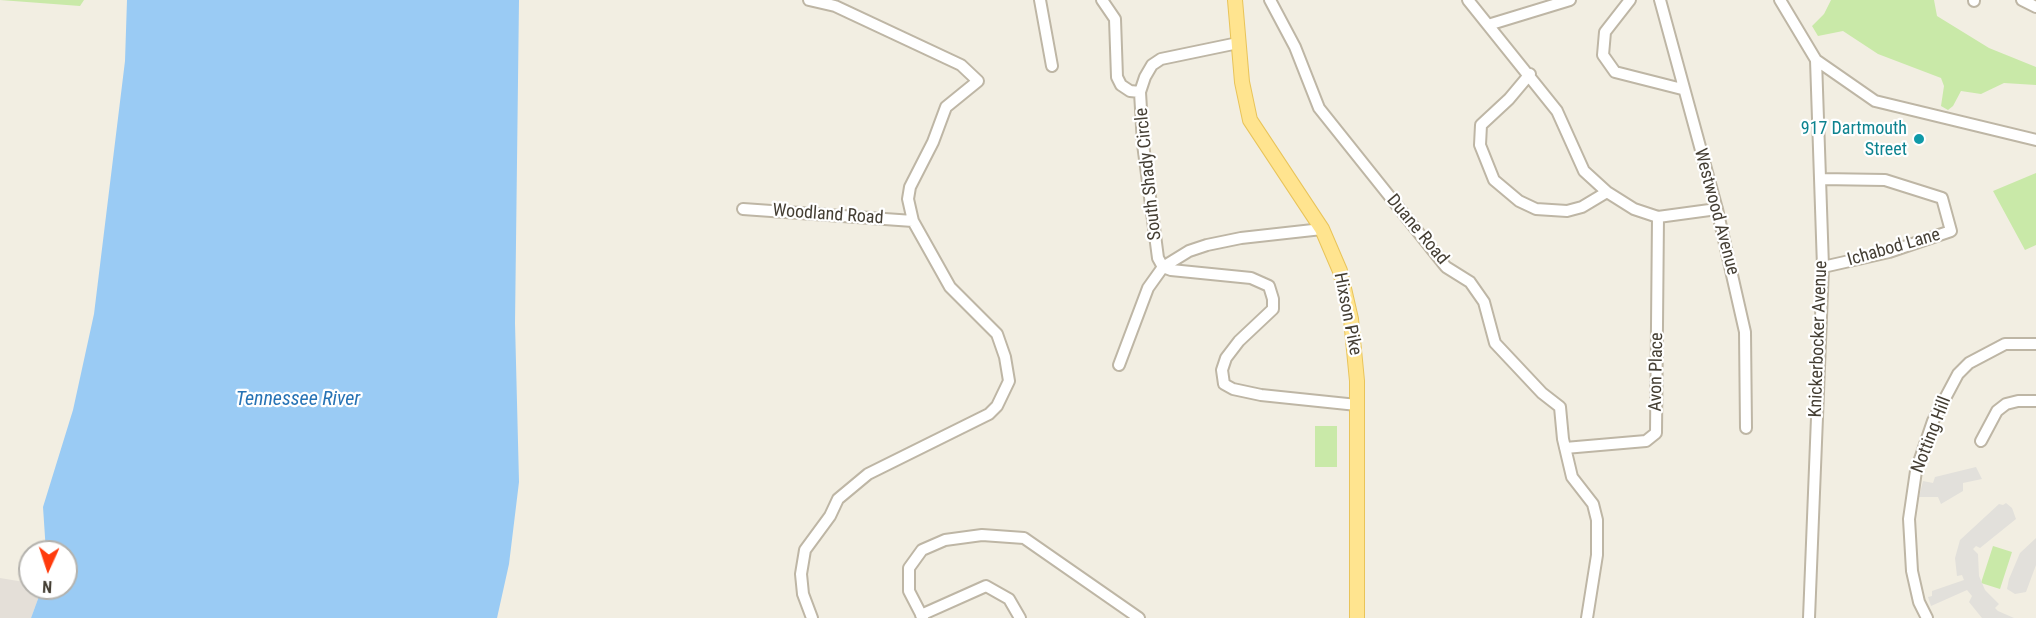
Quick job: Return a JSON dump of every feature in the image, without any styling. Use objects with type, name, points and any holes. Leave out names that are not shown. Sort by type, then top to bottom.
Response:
[{"type":"main road","name":"Hixson Pike","points":[[1235,0],[1245,105],[1250,120],[1322,229],[1340,271],[1351,319],[1356,353],[1357,618]]},
{"type":"street","points":[[809,0],[836,3],[961,65],[978,81],[946,107],[933,142],[910,187],[908,199],[913,221],[950,287],[997,334],[1005,357],[1009,381],[997,406],[989,414],[868,474],[838,499],[830,516],[805,550],[801,574],[803,594],[812,618]]},
{"type":"street","points":[[1040,0],[1052,66]]},
{"type":"street","points":[[1102,0],[1116,19],[1117,77],[1121,86],[1130,91],[1140,92]]},
{"type":"street","name":"Duane Road","points":[[1270,0],[1295,47],[1319,108],[1446,267],[1470,282],[1484,302],[1495,343],[1560,407],[1565,448],[1572,477],[1593,504],[1597,520],[1597,555],[1587,618]]},
{"type":"street","points":[[1468,0],[1530,74],[1557,111],[1584,171],[1607,192],[1634,209],[1658,217],[1717,209]]},
{"type":"street","points":[[1488,25],[1570,0]]},
{"type":"street","points":[[1630,0],[1605,32],[1603,55],[1616,72],[1682,89]]},
{"type":"street","name":"Westwood Avenue","points":[[1660,0],[1682,89],[1717,209],[1746,332],[1746,428]]},
{"type":"street","points":[[1780,0],[1816,60],[1875,101],[2036,140]]},
{"type":"street","points":[[2022,0],[2036,7]]},
{"type":"street","name":"South Shady Circle","points":[[1163,267],[1158,258],[1145,170],[1140,92],[1148,70],[1161,59],[1238,43]]},
{"type":"street","name":"Knickerbocker Avenue","points":[[1809,618],[1823,267],[1816,60]]},
{"type":"street","points":[[1530,74],[1509,99],[1481,125],[1480,145],[1494,180],[1519,201],[1536,208],[1567,211],[1582,207],[1607,192]]},
{"type":"street","name":"Ichabod Lane","points":[[1821,179],[1885,180],[1942,198],[1951,231],[1889,252],[1823,267]]},
{"type":"street","name":"Woodland Road","points":[[744,209],[913,221]]},
{"type":"street","name":"Avon Place","points":[[1565,448],[1646,441],[1656,433],[1658,217]]},
{"type":"street","points":[[1119,365],[1148,288],[1163,267],[1189,251],[1207,245],[1241,238],[1322,229]]},
{"type":"street","points":[[1163,267],[1171,270],[1251,278],[1269,286],[1273,309],[1239,341],[1226,358],[1221,370],[1224,384],[1233,389],[1261,395],[1357,405]]},
{"type":"street","name":"Notting Hill","points":[[1927,618],[1919,602],[1912,571],[1909,519],[1916,471],[1933,421],[1958,374],[1969,363],[2005,344],[2036,344]]},
{"type":"street","points":[[1981,441],[1997,411],[2018,401],[2036,401]]},
{"type":"street","points":[[1020,618],[1009,598],[986,586],[922,616],[909,591],[909,568],[922,550],[945,540],[982,535],[1024,538],[1139,618]]},
{"type":"shaded area","points":[[1976,467],[1982,479],[1963,483],[1963,491],[1941,504],[1938,497],[1919,497],[1923,481],[1933,483],[1935,477]]},
{"type":"shaded area","points":[[2006,503],[2012,508],[2016,519],[1980,548],[1976,546],[1973,549],[1978,554],[1979,576],[1985,590],[1999,604],[1995,608],[2014,618],[1982,618],[1969,602],[1972,596],[1967,590],[1931,606],[1928,597],[1932,596],[1932,591],[1964,580],[1962,575],[1957,576],[1955,558],[1960,540],[1999,504]]},
{"type":"shaded area","points":[[2036,538],[2036,565],[2026,592],[2015,594],[2007,589],[2009,579],[2020,553]]},
{"type":"shaded area","points":[[0,578],[18,581],[18,600],[38,600],[31,618],[0,618]]},
{"type":"green space","points":[[0,0],[84,0],[80,6]]},
{"type":"green space","points":[[1831,0],[1934,0],[1937,16],[1989,48],[2036,67],[2036,85],[2004,83],[1981,94],[1961,91],[1953,106],[1948,110],[1941,106],[1944,86],[1941,78],[1878,54],[1843,31],[1818,36],[1812,26],[1824,14]]},
{"type":"green space","points":[[2036,173],[2036,245],[2025,250],[1993,191]]},
{"type":"green space","points":[[1315,426],[1337,426],[1337,467],[1315,467]]},
{"type":"green space","points":[[1993,546],[2012,552],[2000,589],[1981,583]]},
{"type":"water","name":"Tennessee River","points":[[127,0],[519,0],[515,323],[519,482],[509,564],[497,618],[31,618],[38,600],[78,600],[78,540],[45,540],[43,507],[73,410],[94,314],[125,61]]},
{"type":"place","name":"917 Dartmouth Street","points":[[1919,139]]}]
